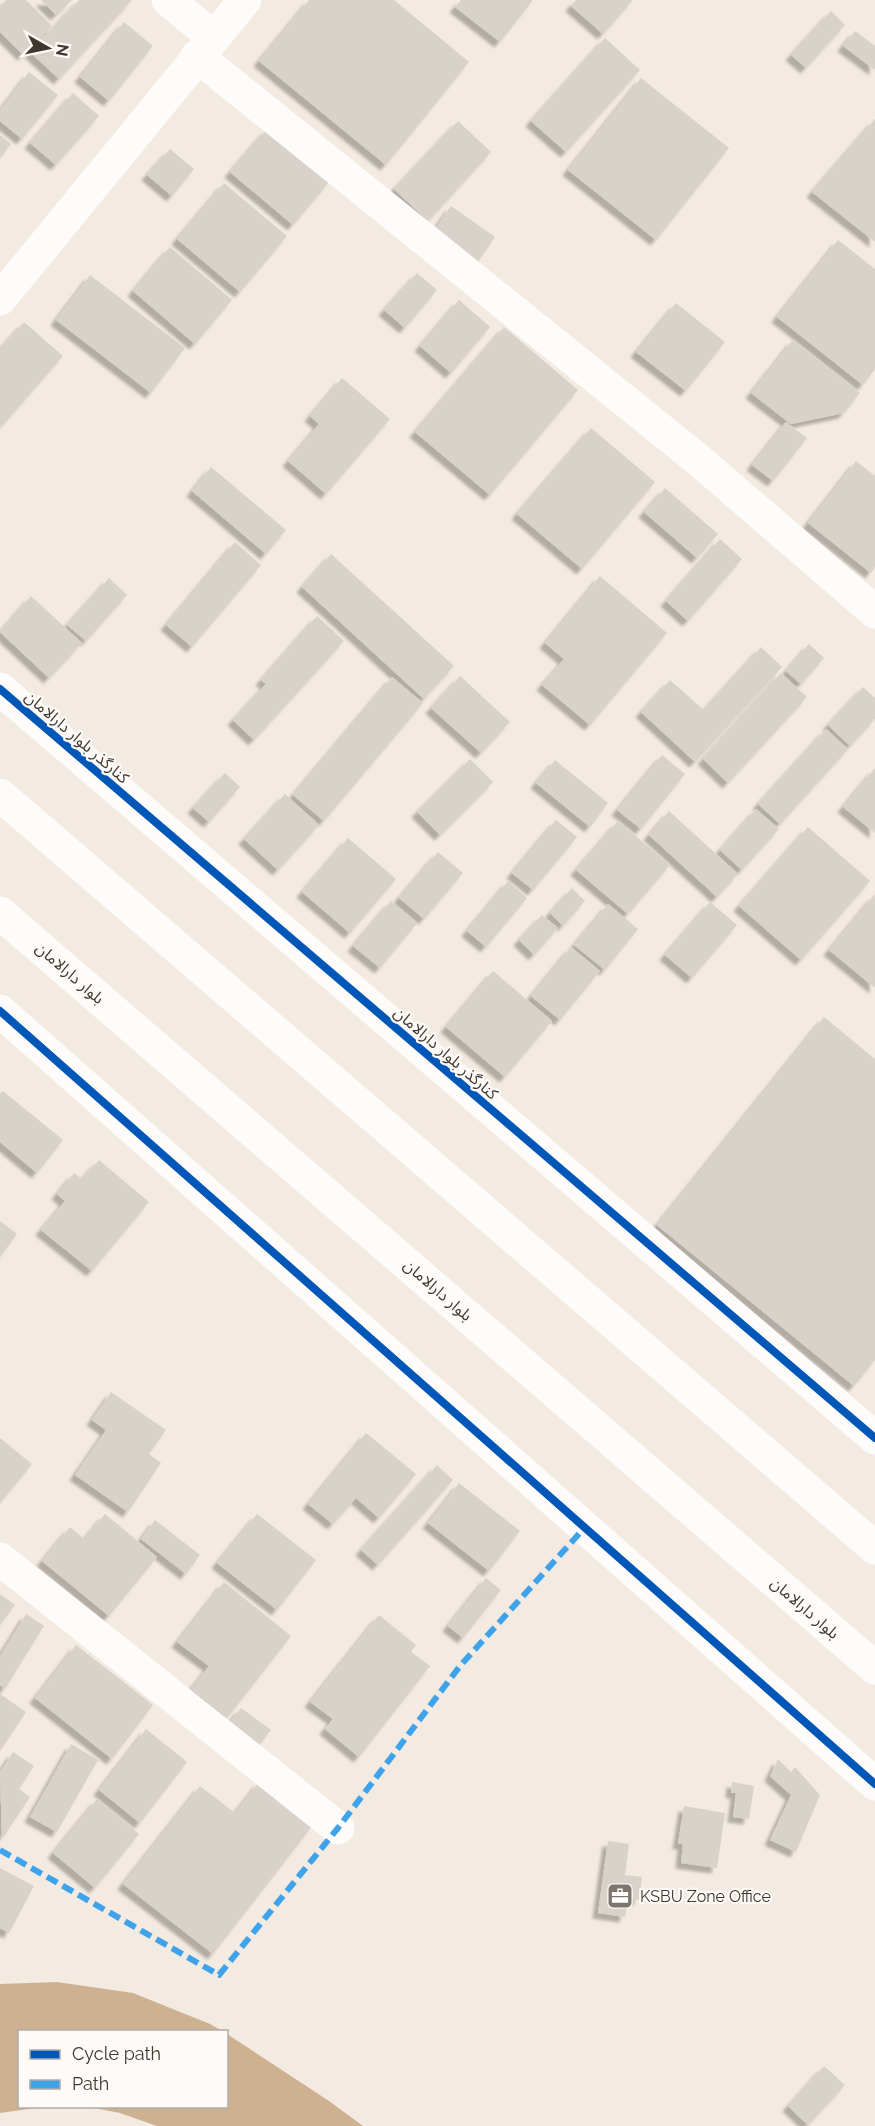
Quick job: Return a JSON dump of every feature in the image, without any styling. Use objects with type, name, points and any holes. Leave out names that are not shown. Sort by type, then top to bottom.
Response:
[{"type":"street","points":[[168,0],[205,47],[696,458],[875,612]]},
{"type":"street","points":[[0,299],[244,0]]},
{"type":"street","name":"کنارگذر بلوار دارالامان","points":[[0,689],[875,1438]]},
{"type":"street","points":[[0,795],[875,1548]]},
{"type":"street","name":"بلوار دارالامان","points":[[0,913],[875,1668]]},
{"type":"street","points":[[0,1011],[586,1526],[875,1784]]},
{"type":"street","points":[[0,1559],[338,1828]]},
{"type":"shaded area","points":[[57,1982],[133,1993],[220,2030],[18,2030],[18,2108],[35,2108],[0,2113],[0,1984]]},
{"type":"shaded area","points":[[228,2035],[363,2126],[157,2126],[120,2113],[94,2108],[228,2108]]},
{"type":"building","points":[[6,0],[26,0],[52,26],[23,55],[0,32],[0,6]]},
{"type":"building","points":[[41,0],[72,0],[56,15]]},
{"type":"building","points":[[79,0],[132,0],[59,79],[30,52]]},
{"type":"building","points":[[309,0],[394,0],[469,62],[386,165],[259,61]]},
{"type":"building","points":[[461,0],[533,0],[500,42],[455,7]]},
{"type":"building","points":[[576,0],[633,0],[603,34],[571,6]]},
{"type":"building","points":[[831,11],[845,25],[806,68],[791,55]]},
{"type":"building","points":[[124,22],[153,46],[109,101],[80,77]]},
{"type":"building","points":[[855,31],[875,46],[875,70],[843,46]]},
{"type":"building","points":[[605,38],[640,70],[566,152],[531,121]]},
{"type":"building","points":[[29,72],[58,95],[22,139],[0,121],[0,110]]},
{"type":"building","points":[[641,78],[729,148],[656,240],[568,170]]},
{"type":"building","points":[[73,93],[99,116],[56,165],[30,143]]},
{"type":"building","points":[[875,119],[875,242],[812,192]]},
{"type":"building","points":[[458,121],[491,152],[428,221],[394,189]]},
{"type":"building","points":[[267,129],[330,181],[293,225],[230,172]]},
{"type":"building","points":[[0,135],[11,144],[0,158]]},
{"type":"building","points":[[170,149],[194,169],[172,196],[147,175]]},
{"type":"building","points":[[224,183],[287,236],[240,292],[177,239]]},
{"type":"building","points":[[451,206],[495,237],[477,263],[433,232]]},
{"type":"building","points":[[838,240],[875,269],[875,369],[863,385],[777,317]]},
{"type":"building","points":[[170,247],[232,300],[195,344],[133,291]]},
{"type":"building","points":[[417,273],[437,290],[405,328],[384,310]]},
{"type":"building","points":[[90,275],[185,348],[151,393],[56,320]]},
{"type":"building","points":[[459,300],[490,327],[451,373],[420,346]]},
{"type":"building","points":[[676,303],[725,342],[686,391],[636,352]]},
{"type":"building","points":[[24,322],[63,356],[0,428],[0,349]]},
{"type":"building","points":[[504,327],[578,390],[490,495],[415,432]]},
{"type":"building","points":[[793,340],[860,393],[844,413],[791,424],[751,393]]},
{"type":"building","points":[[342,378],[390,419],[326,494],[288,461],[319,424],[310,416]]},
{"type":"building","points":[[786,422],[807,438],[773,481],[752,465]]},
{"type":"building","points":[[591,428],[655,482],[582,569],[517,514]]},
{"type":"building","points":[[856,461],[875,476],[875,567],[871,573],[808,523]]},
{"type":"building","points":[[211,467],[286,530],[266,554],[192,491]]},
{"type":"building","points":[[665,488],[718,534],[697,558],[644,512]]},
{"type":"building","points":[[720,539],[742,559],[688,621],[666,601]]},
{"type":"building","points":[[235,542],[261,565],[192,647],[166,625]]},
{"type":"building","points":[[331,554],[454,666],[424,699],[302,587]]},
{"type":"building","points":[[600,576],[667,633],[590,725],[542,685],[564,659],[545,643]]},
{"type":"building","points":[[109,578],[127,595],[86,641],[67,625]]},
{"type":"building","points":[[31,596],[82,643],[49,678],[0,632]]},
{"type":"building","points":[[317,616],[344,641],[254,740],[233,720],[266,684],[261,680]]},
{"type":"building","points":[[809,644],[824,658],[801,684],[786,671]]},
{"type":"building","points":[[761,647],[782,667],[695,762],[641,712],[670,680],[704,710]]},
{"type":"building","points":[[781,673],[807,697],[728,783],[703,759]]},
{"type":"building","points":[[460,676],[510,722],[481,753],[431,708]]},
{"type":"building","points":[[392,677],[423,703],[324,821],[293,795]]},
{"type":"building","points":[[863,687],[875,698],[875,719],[850,746],[828,725]]},
{"type":"building","points":[[826,729],[848,749],[780,824],[758,804]]},
{"type":"building","points":[[662,755],[685,774],[641,829],[617,810]]},
{"type":"building","points":[[470,759],[493,782],[440,835],[417,812]]},
{"type":"building","points":[[555,760],[608,803],[590,827],[536,783]]},
{"type":"building","points":[[875,768],[875,833],[843,807]]},
{"type":"building","points":[[225,773],[240,787],[209,822],[193,808]]},
{"type":"building","points":[[285,794],[319,825],[278,870],[244,839]]},
{"type":"building","points":[[756,809],[779,829],[742,870],[720,850]]},
{"type":"building","points":[[669,811],[738,874],[717,897],[649,835]]},
{"type":"building","points":[[556,820],[577,837],[533,890],[512,873]]},
{"type":"building","points":[[618,821],[670,865],[628,914],[576,870]]},
{"type":"building","points":[[808,827],[870,881],[801,960],[739,906]]},
{"type":"building","points":[[348,838],[396,879],[350,933],[302,892]]},
{"type":"building","points":[[438,852],[463,873],[424,919],[399,898]]},
{"type":"building","points":[[508,881],[527,898],[486,947],[467,931]]},
{"type":"building","points":[[572,888],[585,901],[563,926],[550,913]]},
{"type":"building","points":[[875,894],[875,988],[829,950]]},
{"type":"building","points":[[391,901],[417,923],[380,968],[353,946]]},
{"type":"building","points":[[710,902],[737,925],[692,978],[665,955]]},
{"type":"building","points":[[608,904],[638,929],[605,970],[574,945]]},
{"type":"building","points":[[542,915],[558,928],[534,955],[519,940]]},
{"type":"building","points":[[571,947],[600,971],[560,1020],[531,996]]},
{"type":"building","points":[[493,971],[552,1021],[505,1077],[446,1027]]},
{"type":"building","points":[[824,1017],[875,1059],[875,1360],[854,1386],[657,1225]]},
{"type":"building","points":[[3,1091],[63,1140],[37,1173],[0,1142],[0,1094]]},
{"type":"building","points":[[99,1160],[149,1202],[92,1271],[41,1230],[65,1201],[57,1194],[74,1173],[82,1179]]},
{"type":"building","points":[[0,1221],[17,1234],[0,1257]]},
{"type":"building","points":[[111,1392],[166,1430],[149,1454],[161,1463],[128,1512],[75,1475],[106,1430],[92,1420]]},
{"type":"building","points":[[366,1433],[416,1474],[379,1518],[356,1498],[333,1524],[308,1504]]},
{"type":"building","points":[[0,1438],[32,1464],[0,1503]]},
{"type":"building","points":[[437,1465],[453,1480],[378,1565],[361,1550]]},
{"type":"building","points":[[459,1483],[520,1531],[489,1571],[428,1523]]},
{"type":"building","points":[[105,1514],[157,1557],[109,1616],[42,1561],[70,1527],[84,1539]]},
{"type":"building","points":[[257,1514],[316,1560],[277,1610],[217,1563]]},
{"type":"building","points":[[155,1520],[200,1555],[186,1574],[141,1539]]},
{"type":"building","points":[[486,1578],[501,1590],[463,1638],[448,1626]]},
{"type":"building","points":[[224,1582],[291,1636],[227,1718],[191,1689],[209,1666],[177,1642]]},
{"type":"building","points":[[0,1594],[15,1605],[0,1625]]},
{"type":"building","points":[[26,1614],[44,1626],[5,1689],[0,1685],[0,1656]]},
{"type":"building","points":[[379,1615],[416,1645],[411,1652],[430,1666],[359,1757],[325,1729],[333,1719],[310,1702]]},
{"type":"building","points":[[76,1645],[153,1705],[112,1759],[35,1698]]},
{"type":"building","points":[[0,1694],[26,1712],[0,1751]]},
{"type":"building","points":[[241,1708],[271,1730],[260,1744],[230,1722]]},
{"type":"building","points":[[146,1729],[187,1762],[140,1823],[99,1790]]},
{"type":"building","points":[[71,1744],[98,1760],[57,1832],[30,1817]]},
{"type":"building","points":[[13,1752],[34,1766],[19,1789],[30,1797],[2,1839],[0,1772]]},
{"type":"building","points":[[778,1759],[791,1772],[795,1767],[820,1795],[796,1852],[770,1840],[791,1795],[770,1776]]},
{"type":"building","points":[[259,1782],[313,1825],[213,1954],[123,1884],[200,1786],[235,1813]]},
{"type":"building","points":[[732,1782],[754,1786],[749,1819],[733,1817],[736,1793],[731,1793]]},
{"type":"building","points":[[97,1799],[139,1834],[95,1888],[53,1853]]},
{"type":"building","points":[[684,1806],[725,1813],[717,1868],[681,1863],[683,1844],[678,1844]]},
{"type":"building","points":[[608,1841],[629,1844],[625,1875],[642,1877],[639,1900],[628,1898],[625,1917],[598,1913]]},
{"type":"building","points":[[0,1868],[34,1886],[9,1933],[0,1928]]},
{"type":"building","points":[[824,2066],[845,2085],[808,2125],[788,2106]]},
{"type":"marked path","points":[[0,1850],[219,1975],[338,1828],[460,1666],[586,1526]]},
{"type":"cycle path","points":[[0,689],[875,1438]]},
{"type":"cycle path","points":[[0,1011],[875,1784]]},
{"type":"place","name":"KSBU Zone Office","points":[[620,1896]]}]
